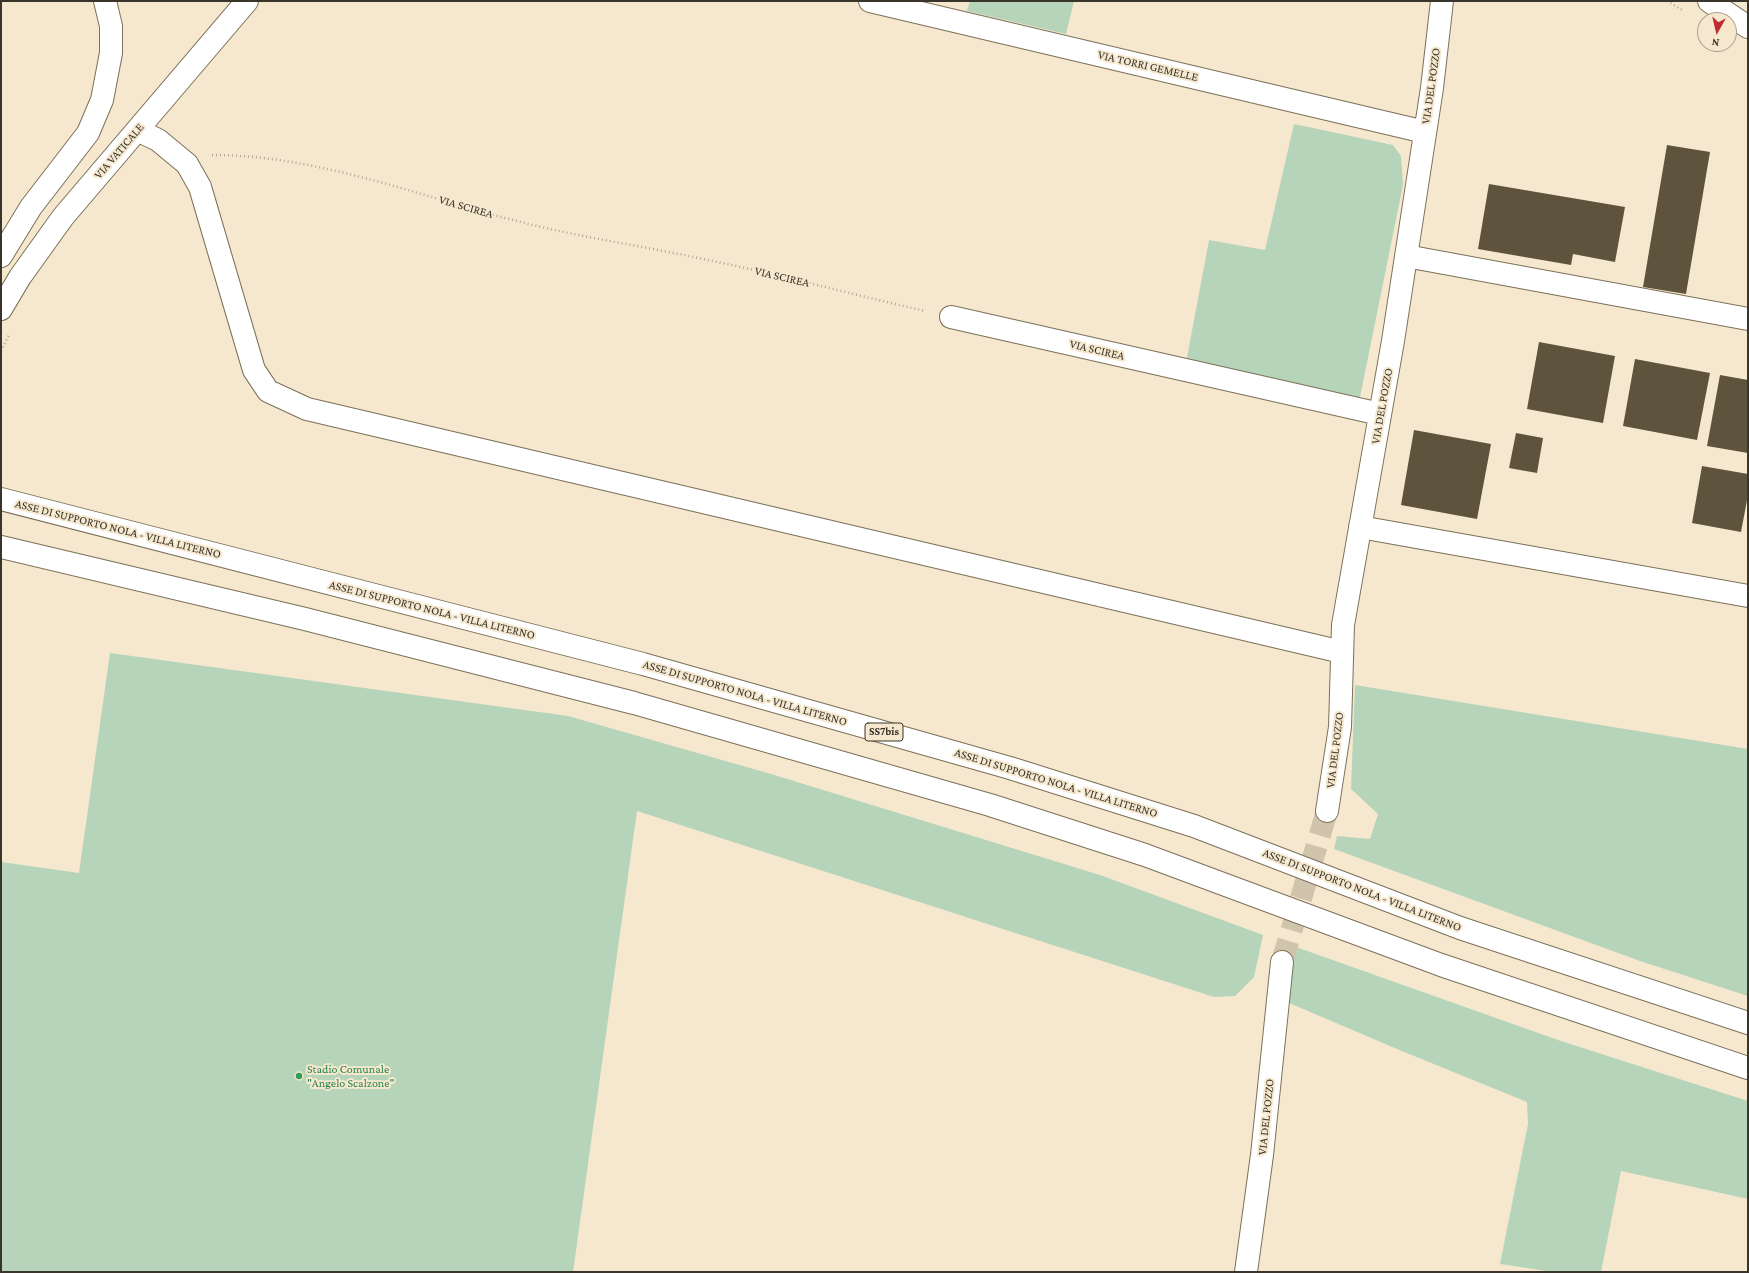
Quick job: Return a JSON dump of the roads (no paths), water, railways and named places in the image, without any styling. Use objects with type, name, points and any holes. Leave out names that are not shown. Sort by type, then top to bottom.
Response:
[{"type":"main road","points":[[1,256],[30,207],[88,133],[102,100],[112,53],[111,26],[105,1]]},
{"type":"main road","name":"VIA VATICALE","points":[[1,309],[20,277],[63,217],[247,1]]},
{"type":"main road","name":"VIA TORRI GEMELLE","points":[[870,1],[1425,132]]},
{"type":"main road","name":"VIA DEL POZZO","points":[[1327,811],[1340,727],[1343,625],[1406,256],[1425,132],[1442,1]]},
{"type":"main road","points":[[1709,1],[1748,26]]},
{"type":"main road","points":[[137,130],[158,140],[187,164],[200,187],[254,370],[268,391],[307,409],[1342,652]]},
{"type":"main road","points":[[1406,256],[1748,319]]},
{"type":"main road","name":"VIA SCIREA","points":[[951,317],[1380,414]]},
{"type":"main road","name":"ASSE DI SUPPORTO NOLA - VILLA LITERNO","points":[[1,499],[643,664],[1010,768],[1194,826],[1460,928],[1748,1023]]},
{"type":"main road","points":[[1360,527],[1748,596]]},
{"type":"main road","points":[[1,547],[313,621],[634,703],[990,805],[1145,854],[1441,965],[1748,1068]]},
{"type":"main road","name":"VIA DEL POZZO","points":[[1246,1272],[1262,1155],[1282,962]]},
{"type":"tunnel","points":[[1282,962],[1327,811]]},
{"type":"place","name":"Stadio Comunale \"Angelo Scalzone\"","points":[[299,1076]]}]
